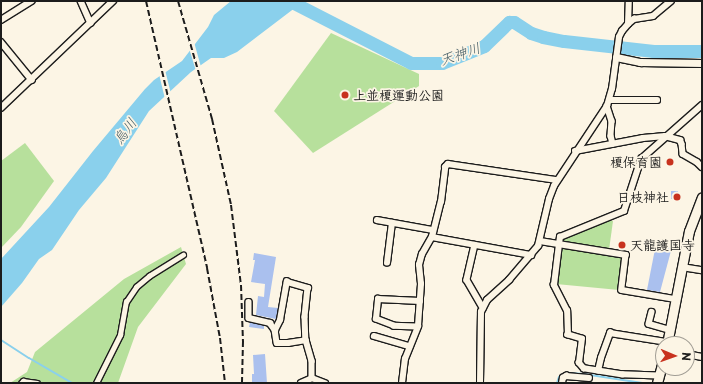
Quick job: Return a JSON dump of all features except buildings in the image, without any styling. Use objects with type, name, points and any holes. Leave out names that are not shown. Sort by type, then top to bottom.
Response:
[{"type":"main road","points":[[669,336],[689,231],[699,209],[702,198]]},
{"type":"street","points":[[1,20],[32,1]]},
{"type":"street","points":[[81,1],[91,23]]},
{"type":"street","points":[[1,108],[113,1]]},
{"type":"street","points":[[480,383],[481,312],[487,300],[531,255],[540,241],[549,199],[557,180],[608,103],[612,89],[619,41],[628,24],[629,1]]},
{"type":"street","points":[[628,24],[639,18],[652,16],[671,1]]},
{"type":"street","points":[[1,42],[32,80]]},
{"type":"street","points":[[617,54],[640,62],[702,63]]},
{"type":"street","points":[[608,103],[657,100]]},
{"type":"street","points":[[608,103],[612,121],[611,136],[613,144]]},
{"type":"street","points":[[589,376],[579,363],[582,339],[568,335],[567,311],[554,285],[560,237],[624,211],[641,159],[665,136],[702,105]]},
{"type":"street","points":[[575,151],[643,138],[665,136],[680,140],[683,154],[697,162],[702,167]]},
{"type":"street","points":[[402,383],[405,359],[417,327],[421,284],[418,266],[422,254],[432,237],[441,202],[445,167],[448,164],[557,180]]},
{"type":"street","points":[[377,220],[433,230]]},
{"type":"street","points":[[387,263],[392,223]]},
{"type":"street","points":[[432,237],[531,255]]},
{"type":"street","points":[[540,241],[626,255],[622,290],[675,299]]},
{"type":"street","points":[[474,245],[467,280],[483,308]]},
{"type":"street","points":[[96,383],[120,335],[126,302],[136,287],[149,276],[183,255]]},
{"type":"street","points":[[682,266],[702,270]]},
{"type":"street","points":[[275,330],[280,320],[287,282],[308,288],[305,317],[306,340],[312,361],[312,378]]},
{"type":"street","points":[[417,327],[394,326],[376,319],[378,299],[420,301]]},
{"type":"street","points":[[249,302],[249,318],[270,323],[275,330],[278,343],[306,340]]},
{"type":"street","points":[[652,312],[649,324],[670,330]]},
{"type":"street","points":[[598,371],[610,333],[655,341]]},
{"type":"street","points":[[374,336],[410,346]]},
{"type":"street","points":[[562,383],[563,378],[566,376],[589,376],[598,371],[658,380]]},
{"type":"street","points":[[301,383],[312,378],[325,383]]},
{"type":"street","points":[[21,383],[23,381],[37,383]]},
{"type":"green space","name":"上並榎運動公園","points":[[331,33],[419,74],[419,86],[313,153],[274,111]]},
{"type":"green space","points":[[25,143],[54,181],[21,227],[1,248],[1,161]]},
{"type":"green space","points":[[606,220],[613,221],[609,250],[562,243],[563,239]]},
{"type":"green space","points":[[181,247],[186,264],[138,327],[118,383],[10,383],[27,372],[35,352],[124,279]]},
{"type":"green space","points":[[561,247],[623,258],[619,290],[556,284]]},
{"type":"water","name":"烏川","points":[[231,1],[304,1],[237,52],[224,58],[211,58],[191,72],[149,111],[106,178],[79,210],[52,250],[39,259],[22,283],[1,307],[1,259],[49,207],[93,151],[145,89],[154,80],[182,61],[208,27],[214,15]]},
{"type":"pier","points":[[194,42],[201,67],[196,71],[189,48]]},
{"type":"pier","points":[[165,70],[171,94],[165,99],[159,74]]},
{"type":"waterway","name":"天神川","points":[[290,1],[411,63],[442,63],[484,46],[509,22],[514,22],[531,33],[564,41],[653,51],[702,51]]},
{"type":"waterway","points":[[1,340],[72,383]]},
{"type":"waterway","points":[[557,383],[559,377],[569,373],[642,383]]},
{"type":"railway","points":[[146,1],[207,268],[220,338],[225,383]]},
{"type":"railway","points":[[178,1],[212,119],[231,205],[241,285],[243,341],[242,383]]},
{"type":"place","name":"上並榎運動公園","points":[[345,95]]},
{"type":"place","name":"榎保育園","points":[[670,162]]},
{"type":"place","name":"日枝神社","points":[[677,197]]},
{"type":"place","name":"天龍護国寺","points":[[622,245]]}]
